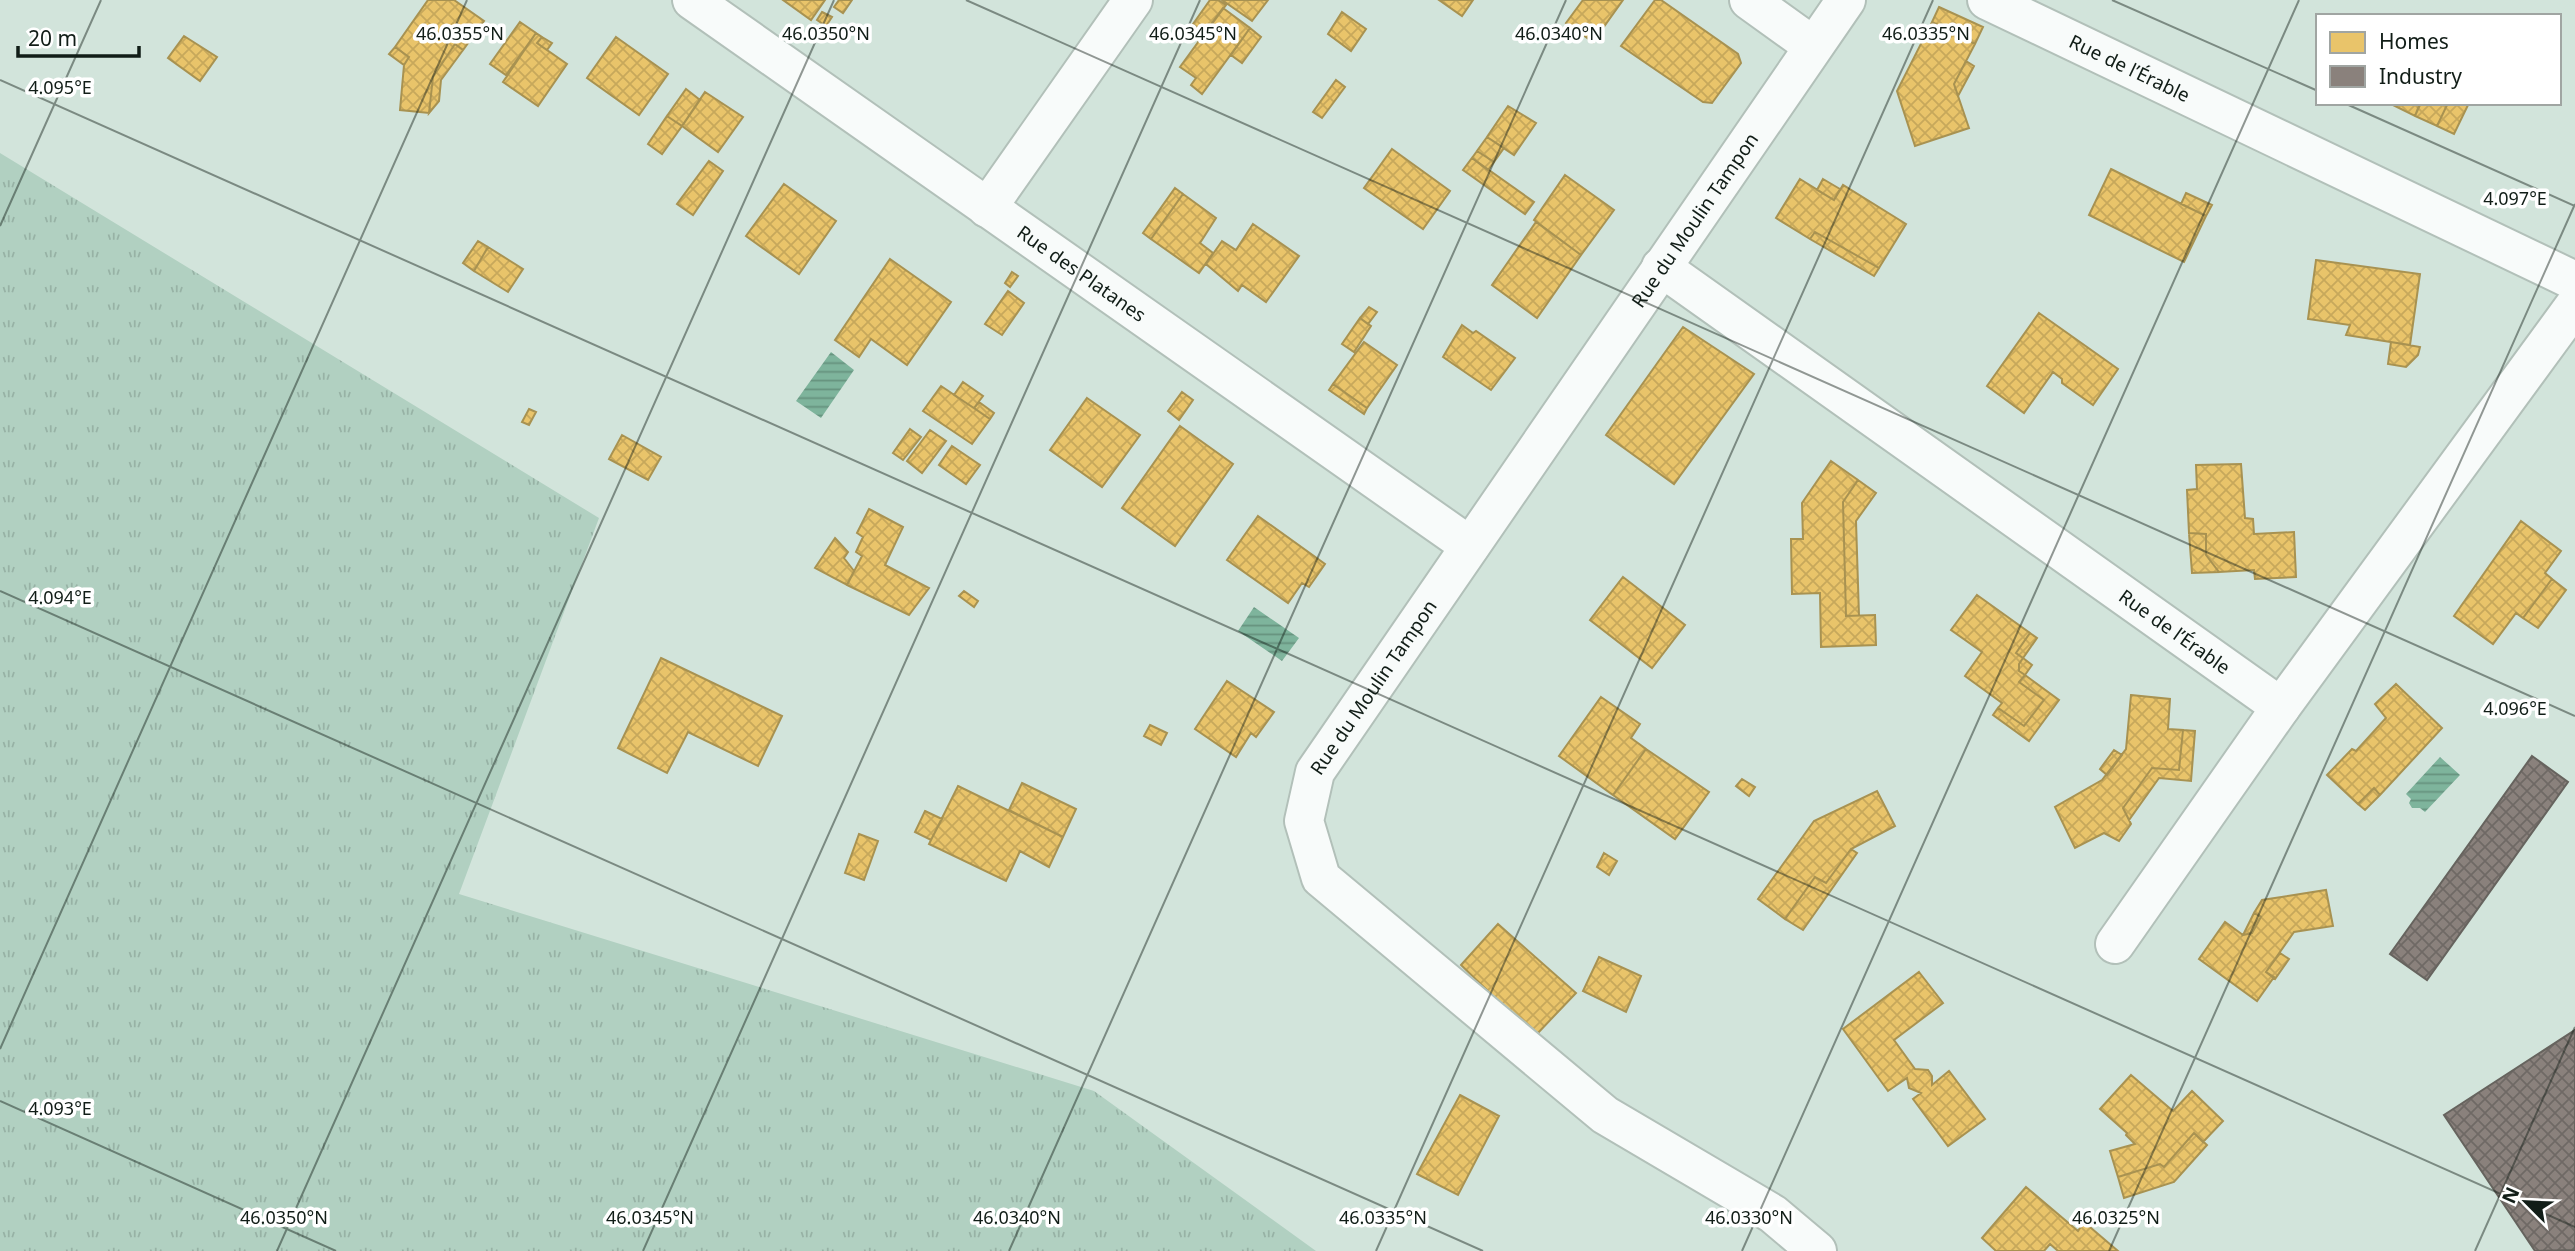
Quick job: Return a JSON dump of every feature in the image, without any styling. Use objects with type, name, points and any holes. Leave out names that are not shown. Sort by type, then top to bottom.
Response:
[{"type":"street","name":"Rue des Platanes","points":[[692,0],[1470,546]]},
{"type":"street","points":[[987,208],[1133,0]]},
{"type":"street","points":[[1749,0],[1813,46]]},
{"type":"street","name":"Rue du Moulin Tampon","points":[[1817,1251],[1773,1214],[1605,1115],[1321,878],[1304,821],[1315,772],[1846,0]]},
{"type":"street","name":"Rue de l’Érable","points":[[1987,0],[2575,281]]},
{"type":"street","name":"Rue de l’Érable","points":[[1661,267],[2281,707]]},
{"type":"street","points":[[2115,944],[2281,707],[2575,304]]},
{"type":"green space","points":[[0,153],[599,518],[459,894],[1094,1091],[1316,1251],[0,1251]]},
{"type":"shaded area","points":[[831,352],[854,370],[821,418],[796,401]]},
{"type":"shaded area","points":[[1254,607],[1299,638],[1282,661],[1238,631]]},
{"type":"shaded area","points":[[2440,757],[2460,775],[2425,812],[2420,808],[2412,808],[2409,803],[2411,799],[2406,794]]},
{"type":"building: Homes","points":[[428,0],[454,0],[484,21],[463,50],[455,44],[433,77],[429,113],[400,110],[404,65],[409,57],[395,47]]},
{"type":"building: Homes","points":[[783,0],[825,0],[811,20]]},
{"type":"building: Homes","points":[[839,0],[852,0],[843,13],[834,7]]},
{"type":"building: Homes","points":[[1210,0],[1218,0],[1226,5],[1205,33],[1193,24]]},
{"type":"building: Homes","points":[[1222,0],[1268,0],[1252,21]]},
{"type":"building: Homes","points":[[1439,0],[1473,0],[1462,16]]},
{"type":"building: Homes","points":[[1583,0],[1623,0],[1593,42],[1566,23]]},
{"type":"building: Homes","points":[[1655,0],[1661,0],[1738,54],[1741,63],[1712,103],[1703,102],[1621,46]]},
{"type":"building: Homes","points":[[1939,7],[1983,27],[1975,44],[1932,22]]},
{"type":"building: Homes","points":[[1223,8],[1250,28],[1202,94],[1191,85],[1196,78],[1180,67]]},
{"type":"building: Homes","points":[[822,12],[832,17],[826,26],[817,20]]},
{"type":"building: Homes","points":[[1342,12],[1366,29],[1351,51],[1328,34]]},
{"type":"building: Homes","points":[[520,22],[536,33],[506,75],[490,64]]},
{"type":"building: Homes","points":[[1932,22],[1975,44],[1954,84],[1969,128],[1915,146],[1897,91]]},
{"type":"building: Homes","points":[[1250,28],[1261,37],[1242,63],[1231,55]]},
{"type":"building: Homes","points":[[536,33],[542,37],[537,43],[567,64],[538,106],[503,82]]},
{"type":"building: Homes","points":[[184,36],[217,57],[200,81],[168,58]]},
{"type":"building: Homes","points":[[542,37],[552,43],[547,50],[537,43]]},
{"type":"building: Homes","points":[[616,37],[668,74],[639,115],[587,78]]},
{"type":"building: Homes","points":[[455,44],[463,50],[441,80],[439,101],[429,113],[433,77]]},
{"type":"building: Homes","points":[[395,47],[409,57],[404,65],[389,54]]},
{"type":"building: Homes","points":[[1966,61],[1974,66],[1958,96],[1954,84]]},
{"type":"building: Homes","points":[[1336,80],[1345,87],[1322,118],[1313,112]]},
{"type":"building: Homes","points":[[686,89],[700,100],[682,126],[667,116]]},
{"type":"building: Homes","points":[[705,92],[743,117],[718,152],[682,126]]},
{"type":"building: Homes","points":[[2393,105],[2420,105],[2415,116]]},
{"type":"building: Homes","points":[[2419,105],[2447,105],[2437,126],[2415,116]]},
{"type":"building: Homes","points":[[2447,105],[2468,105],[2454,134],[2437,126]]},
{"type":"building: Homes","points":[[1508,106],[1536,123],[1514,155],[1487,137]]},
{"type":"building: Homes","points":[[667,116],[682,126],[662,154],[648,144]]},
{"type":"building: Homes","points":[[1487,137],[1504,148],[1494,162],[1477,151]]},
{"type":"building: Homes","points":[[1392,149],[1450,191],[1423,229],[1364,188]]},
{"type":"building: Homes","points":[[1477,151],[1494,162],[1488,170],[1472,158]]},
{"type":"building: Homes","points":[[1472,158],[1534,202],[1525,214],[1463,170]]},
{"type":"building: Homes","points":[[709,161],[723,171],[693,215],[677,204]]},
{"type":"building: Homes","points":[[2111,169],[2206,216],[2184,262],[2089,215]]},
{"type":"building: Homes","points":[[1565,175],[1614,210],[1581,255],[1534,220]]},
{"type":"building: Homes","points":[[1800,179],[1834,200],[1843,185],[1906,224],[1879,268],[1815,232],[1810,239],[1776,218]]},
{"type":"building: Homes","points":[[1823,179],[1840,189],[1834,200],[1817,190]]},
{"type":"building: Homes","points":[[784,184],[836,221],[799,274],[746,236]]},
{"type":"building: Homes","points":[[1175,188],[1183,194],[1151,239],[1143,233]]},
{"type":"building: Homes","points":[[2186,193],[2212,205],[2206,216],[2181,204]]},
{"type":"building: Homes","points":[[1183,194],[1216,218],[1200,243],[1213,253],[1199,273],[1151,239]]},
{"type":"building: Homes","points":[[1536,222],[1581,255],[1537,318],[1492,285]]},
{"type":"building: Homes","points":[[1253,224],[1299,256],[1266,302],[1242,285],[1238,291],[1206,264],[1222,241],[1236,250]]},
{"type":"building: Homes","points":[[1815,232],[1879,268],[1874,276],[1810,239]]},
{"type":"building: Homes","points":[[478,241],[488,247],[474,271],[463,263]]},
{"type":"building: Homes","points":[[488,247],[523,269],[508,292],[474,271]]},
{"type":"building: Homes","points":[[890,259],[951,302],[907,365],[871,339],[859,357],[835,340]]},
{"type":"building: Homes","points":[[2316,260],[2420,274],[2410,345],[2346,335],[2350,325],[2308,319]]},
{"type":"building: Homes","points":[[1012,272],[1018,276],[1010,287],[1005,283]]},
{"type":"building: Homes","points":[[1008,291],[1024,303],[1002,335],[985,324]]},
{"type":"building: Homes","points":[[1369,307],[1377,312],[1368,324],[1360,318]]},
{"type":"building: Homes","points":[[2039,313],[2118,369],[2093,405],[2062,383],[2062,379],[2053,372],[2024,413],[1987,386]]},
{"type":"building: Homes","points":[[1360,318],[1371,326],[1354,352],[1342,344]]},
{"type":"building: Homes","points":[[1462,325],[1473,333],[1476,331],[1515,358],[1491,390],[1443,357]]},
{"type":"building: Homes","points":[[1683,327],[1754,374],[1674,484],[1606,435]]},
{"type":"building: Homes","points":[[1364,342],[1397,365],[1367,408],[1333,384]]},
{"type":"building: Homes","points":[[2391,342],[2420,347],[2418,355],[2406,367],[2388,364]]},
{"type":"building: Homes","points":[[963,382],[983,396],[974,408],[954,395]]},
{"type":"building: Homes","points":[[1333,384],[1367,408],[1364,414],[1329,390]]},
{"type":"building: Homes","points":[[941,386],[990,419],[972,444],[923,411]]},
{"type":"building: Homes","points":[[1182,392],[1193,400],[1179,420],[1168,411]]},
{"type":"building: Homes","points":[[1087,398],[1140,435],[1102,487],[1050,450]]},
{"type":"building: Homes","points":[[979,402],[994,413],[990,419],[974,408]]},
{"type":"building: Homes","points":[[529,409],[536,412],[529,425],[522,422]]},
{"type":"building: Homes","points":[[1180,426],[1233,464],[1175,546],[1122,508]]},
{"type":"building: Homes","points":[[910,429],[921,437],[903,460],[893,453]]},
{"type":"building: Homes","points":[[930,430],[946,441],[922,473],[907,461]]},
{"type":"building: Homes","points":[[622,435],[661,457],[648,480],[609,459]]},
{"type":"building: Homes","points":[[952,446],[980,465],[966,484],[939,465]]},
{"type":"building: Homes","points":[[1831,461],[1858,480],[1843,502],[1846,616],[1875,615],[1876,645],[1821,647],[1820,593],[1792,594],[1791,539],[1803,539],[1802,503]]},
{"type":"building: Homes","points":[[2241,464],[2245,518],[2253,519],[2254,534],[2294,532],[2296,577],[2255,579],[2254,570],[2219,572],[2206,555],[2206,534],[2189,533],[2187,490],[2197,489],[2196,465]]},
{"type":"building: Homes","points":[[1858,480],[1876,493],[1856,521],[1859,616],[1846,616],[1843,502]]},
{"type":"building: Homes","points":[[869,509],[903,527],[885,565],[929,588],[909,615],[847,585],[862,556],[856,552],[863,537],[857,533]]},
{"type":"building: Homes","points":[[1258,516],[1325,564],[1309,587],[1302,583],[1288,603],[1227,560]]},
{"type":"building: Homes","points":[[2521,521],[2561,551],[2545,573],[2552,579],[2523,618],[2516,613],[2493,644],[2454,616]]},
{"type":"building: Homes","points":[[2189,533],[2206,534],[2206,555],[2219,572],[2192,573]]},
{"type":"building: Homes","points":[[835,538],[848,552],[844,558],[854,571],[847,585],[815,568]]},
{"type":"building: Homes","points":[[1623,577],[1685,625],[1652,668],[1590,620]]},
{"type":"building: Homes","points":[[2552,579],[2566,590],[2538,628],[2523,618]]},
{"type":"building: Homes","points":[[964,591],[978,601],[974,607],[959,596]]},
{"type":"building: Homes","points":[[1977,595],[2030,633],[2016,653],[2023,658],[2019,671],[2025,675],[2019,682],[2044,700],[2024,726],[1998,708],[2002,703],[1965,676],[1982,652],[1951,630]]},
{"type":"building: Homes","points":[[2030,633],[2037,638],[2023,658],[2016,653]]},
{"type":"building: Homes","points":[[661,658],[782,716],[758,766],[688,732],[667,773],[618,748]]},
{"type":"building: Homes","points":[[2023,658],[2032,665],[2025,675],[2019,671]]},
{"type":"building: Homes","points":[[2025,675],[2059,700],[2029,741],[1993,715],[1998,708],[2024,726],[2044,700],[2019,682]]},
{"type":"building: Homes","points":[[1227,681],[1274,712],[1256,737],[1251,733],[1236,757],[1195,729]]},
{"type":"building: Homes","points":[[2396,684],[2442,728],[2380,795],[2374,788],[2358,804],[2327,775],[2352,749],[2356,751],[2386,718],[2375,704]]},
{"type":"building: Homes","points":[[2131,695],[2170,699],[2168,729],[2183,730],[2179,770],[2152,768],[2123,808],[2131,824],[2119,841],[2104,833],[2075,848],[2055,807],[2102,780],[2126,749]]},
{"type":"building: Homes","points":[[1601,697],[1640,724],[1631,738],[1646,749],[1613,795],[1559,756]]},
{"type":"building: Homes","points":[[1150,725],[1167,733],[1161,745],[1144,736]]},
{"type":"building: Homes","points":[[2183,730],[2195,731],[2191,781],[2159,778],[2129,820],[2123,808],[2152,768],[2179,770]]},
{"type":"building: Homes","points":[[1646,749],[1709,792],[1675,839],[1613,795]]},
{"type":"building: Homes","points":[[2114,750],[2122,755],[2107,775],[2100,769]]},
{"type":"building: Homes","points":[[1742,779],[1755,787],[1749,796],[1736,786]]},
{"type":"building: Homes","points":[[1022,783],[1076,809],[1063,837],[1009,810]]},
{"type":"building: Homes","points":[[958,786],[1063,837],[1049,867],[1020,851],[1006,881],[929,844]]},
{"type":"building: Homes","points":[[2374,788],[2380,795],[2365,810],[2358,804]]},
{"type":"building: Homes","points":[[1877,791],[1895,826],[1851,849],[1826,883],[1815,877],[1785,919],[1758,899],[1814,821]]},
{"type":"building: Homes","points":[[925,811],[942,819],[931,840],[915,832]]},
{"type":"building: Homes","points":[[859,834],[878,841],[864,880],[845,873]]},
{"type":"building: Homes","points":[[1851,849],[1857,853],[1803,930],[1785,919],[1815,877],[1826,883]]},
{"type":"building: Homes","points":[[1604,853],[1617,861],[1609,875],[1597,867]]},
{"type":"building: Homes","points":[[2326,890],[2333,926],[2294,932],[2266,972],[2274,977],[2257,1001],[2199,959],[2225,922],[2243,935],[2252,933],[2261,917],[2254,913],[2262,900]]},
{"type":"building: Homes","points":[[2254,913],[2261,917],[2252,933],[2243,935]]},
{"type":"building: Homes","points":[[1498,924],[1576,993],[1535,1036],[1487,994],[1489,992],[1461,965]]},
{"type":"building: Homes","points":[[2280,953],[2289,959],[2275,979],[2266,972]]},
{"type":"building: Homes","points":[[1599,957],[1641,976],[1626,1012],[1583,991]]},
{"type":"building: Homes","points":[[1919,972],[1943,1003],[1894,1040],[1915,1069],[1928,1070],[1932,1076],[1932,1085],[1949,1071],[1985,1119],[1948,1146],[1913,1099],[1921,1093],[1909,1088],[1907,1078],[1888,1091],[1843,1029]]},
{"type":"building: Homes","points":[[2131,1075],[2173,1111],[2192,1091],[2223,1121],[2203,1142],[2194,1133],[2164,1167],[2160,1164],[2118,1177],[2110,1151],[2135,1144],[2127,1133],[2100,1109]]},
{"type":"building: Homes","points":[[1460,1095],[1499,1116],[1458,1195],[1417,1174]]},
{"type":"building: Homes","points":[[2194,1133],[2207,1145],[2174,1182],[2124,1198],[2118,1177],[2160,1164],[2164,1167]]},
{"type":"building: Homes","points":[[2026,1187],[2078,1231],[2084,1222],[2118,1251],[2058,1251],[2050,1244],[2044,1251],[1996,1251],[1982,1238]]},
{"type":"building: Industry","points":[[2532,756],[2568,782],[2427,980],[2390,954]]},
{"type":"building: Industry","points":[[2575,1030],[2575,1250],[2535,1251],[2444,1115]]}]
